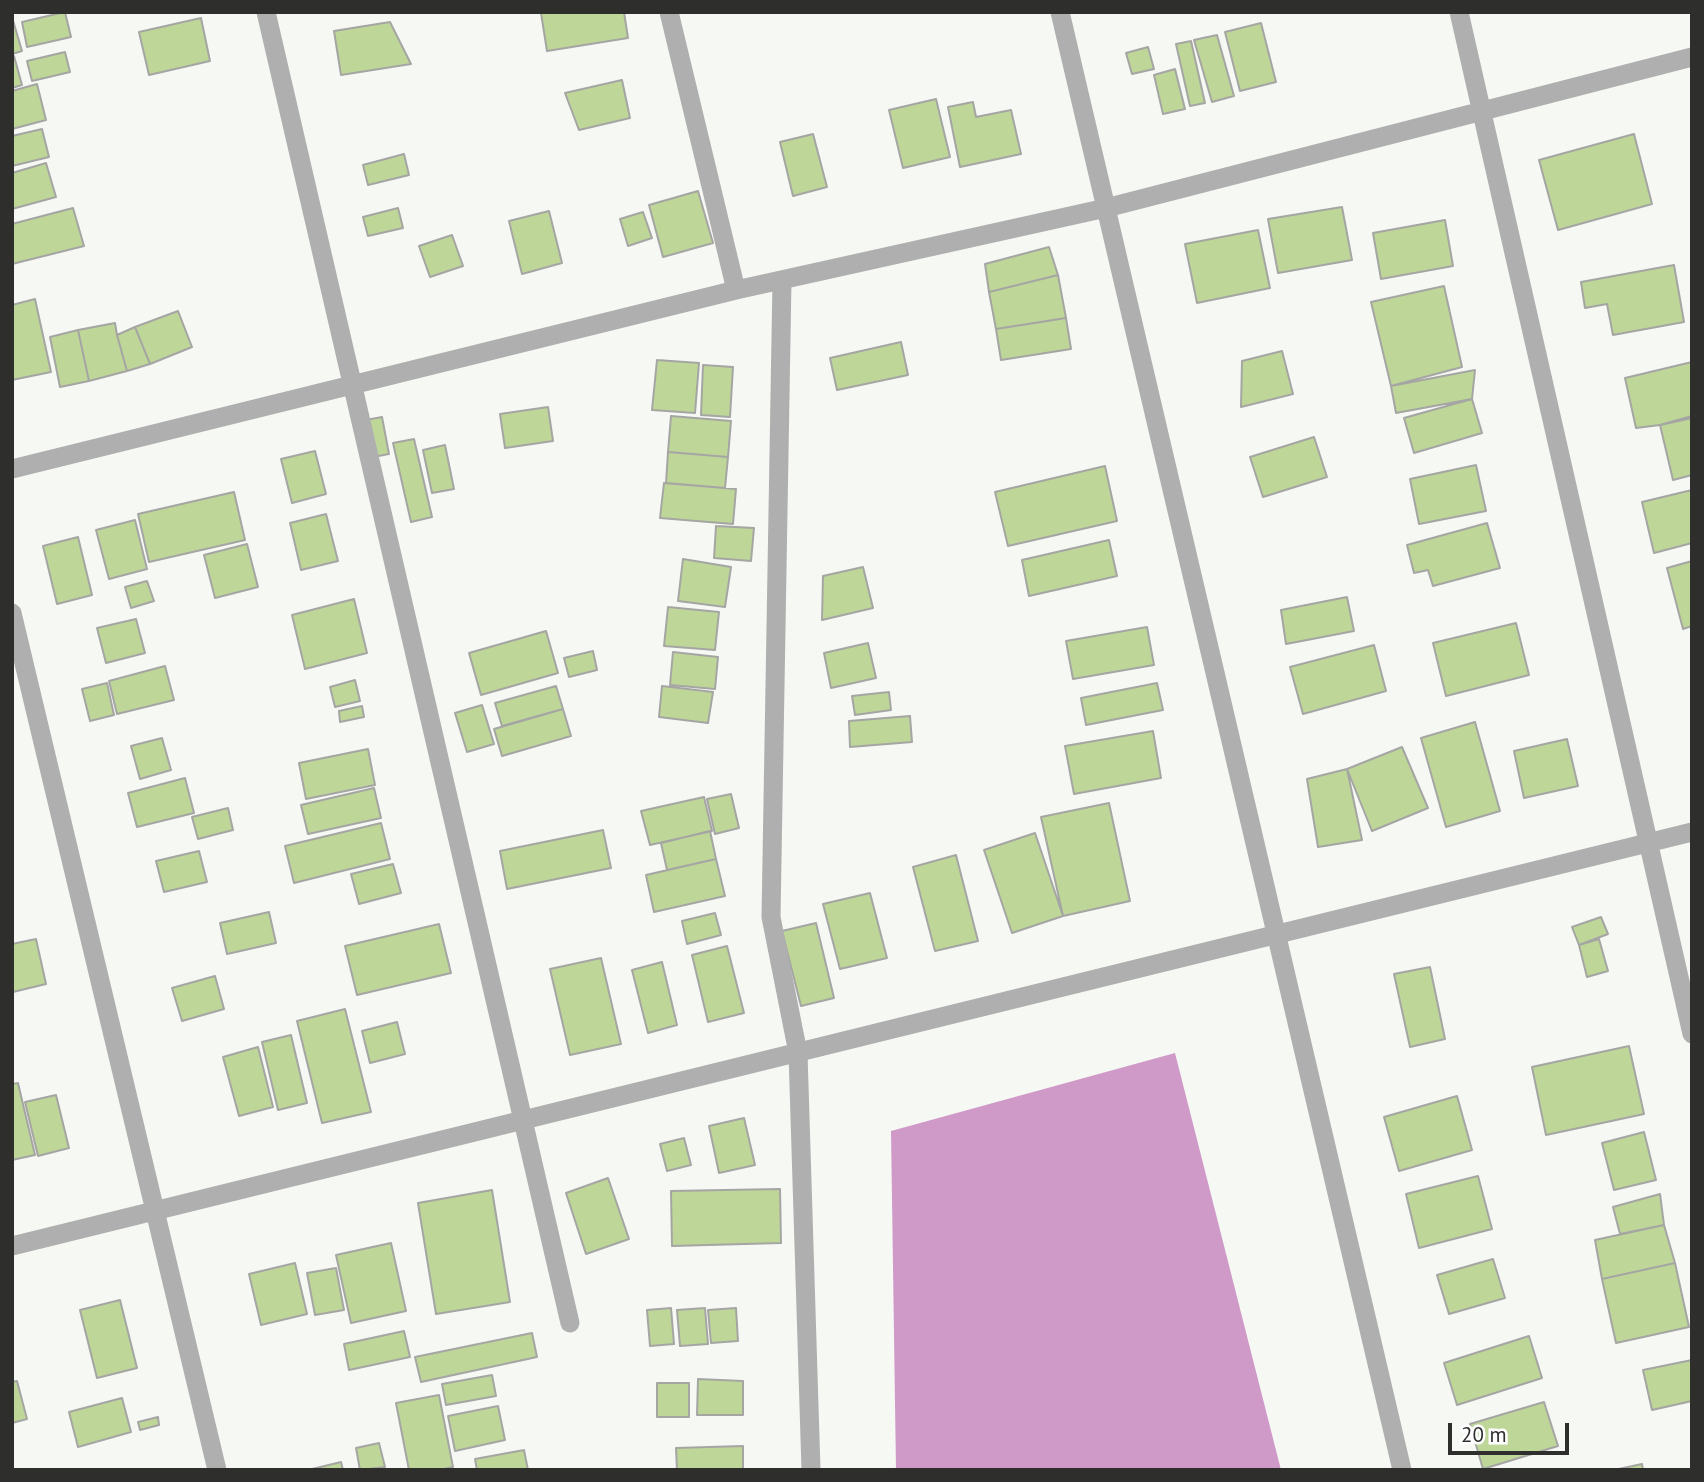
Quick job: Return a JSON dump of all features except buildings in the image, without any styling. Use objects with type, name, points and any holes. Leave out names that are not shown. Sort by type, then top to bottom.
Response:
[{"type":"street","points":[[266,12],[570,1323]]},
{"type":"street","points":[[669,12],[736,289]]},
{"type":"street","points":[[1060,12],[1402,1470]]},
{"type":"street","points":[[1458,12],[1692,1034]]},
{"type":"street","points":[[12,469],[736,289],[1106,208],[1692,57]]},
{"type":"street","points":[[782,280],[771,917],[798,1053],[811,1470]]},
{"type":"street","points":[[12,613],[216,1470]]},
{"type":"street","points":[[12,1247],[1692,832]]},
{"type":"shaded area","points":[[1175,1053],[1281,1470],[896,1470],[891,1131]]}]
